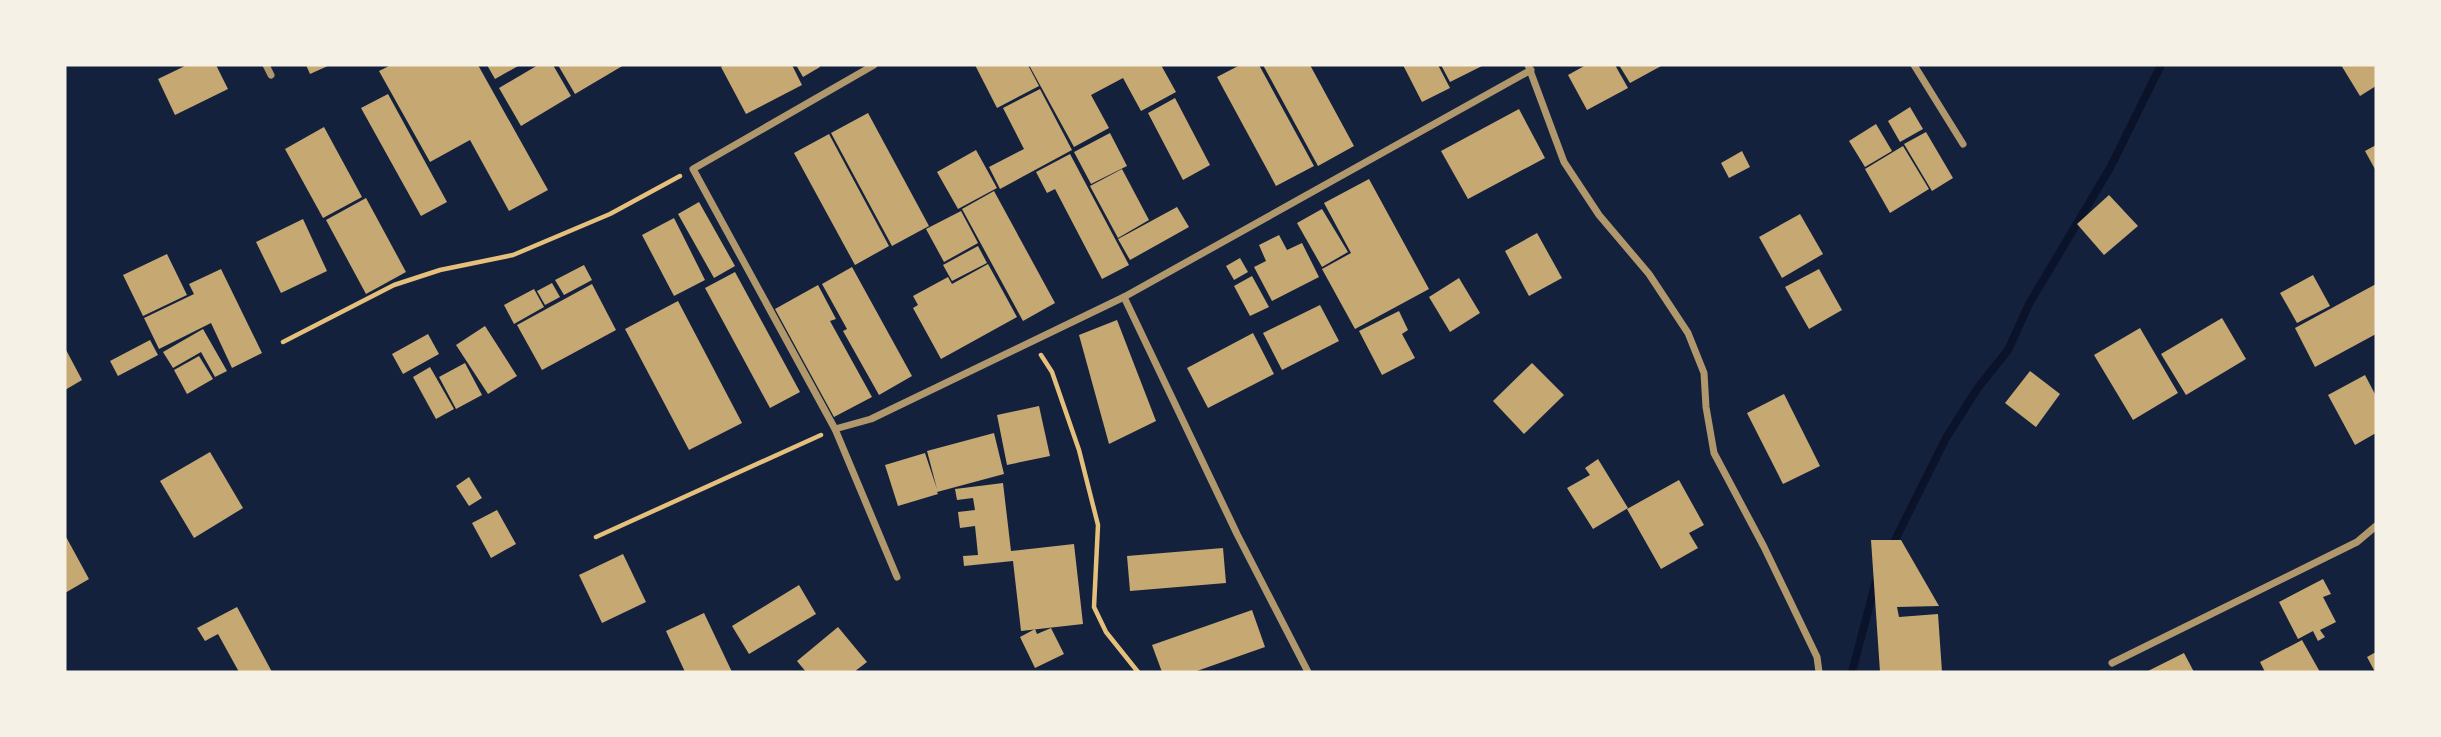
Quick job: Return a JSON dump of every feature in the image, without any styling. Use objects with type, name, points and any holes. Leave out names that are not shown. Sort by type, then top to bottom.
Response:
[{"type":"street","points":[[265,65],[271,75]]},
{"type":"street","points":[[874,65],[693,169],[835,429],[897,577]]},
{"type":"street","points":[[1913,65],[1963,144]]},
{"type":"street","points":[[835,429],[871,419],[1124,297],[1529,67],[1564,162],[1599,215],[1649,274],[1688,333],[1704,373],[1706,407],[1714,453],[1764,547],[1817,657],[1819,672]]},
{"type":"street","points":[[1124,297],[1237,534],[1308,672]]},
{"type":"street","points":[[2112,663],[2357,542],[2376,526]]},
{"type":"path","points":[[283,342],[394,285],[440,270],[513,256],[610,214],[693,169]]},
{"type":"path","points":[[1034,342],[1052,372],[1079,450],[1098,526],[1094,607],[1106,632],[1138,672]]},
{"type":"path","points":[[596,537],[835,429]]},
{"type":"building","points":[[187,65],[216,65],[228,89],[175,115],[158,79]]},
{"type":"building","points":[[306,65],[330,65],[310,74]]},
{"type":"building","points":[[391,65],[478,65],[548,190],[509,211],[470,140],[430,162],[379,71]]},
{"type":"building","points":[[487,65],[520,65],[495,79]]},
{"type":"building","points":[[538,65],[553,65],[571,96],[521,126],[499,88]]},
{"type":"building","points":[[558,65],[624,65],[575,94]]},
{"type":"building","points":[[792,65],[802,85],[746,114],[721,67]]},
{"type":"building","points":[[796,65],[819,65],[820,67],[803,77]]},
{"type":"building","points":[[975,65],[1028,65],[1039,86],[997,108]]},
{"type":"building","points":[[1029,65],[1161,65],[1176,92],[1141,111],[1123,78],[1091,95],[1109,128],[1074,147]]},
{"type":"building","points":[[1240,65],[1259,65],[1314,166],[1276,186],[1217,77]]},
{"type":"building","points":[[1263,65],[1310,65],[1354,146],[1318,166]]},
{"type":"building","points":[[1403,65],[1438,65],[1450,88],[1422,102]]},
{"type":"building","points":[[1441,65],[1484,65],[1450,82]]},
{"type":"building","points":[[1586,65],[1615,65],[1628,88],[1587,110],[1568,75]]},
{"type":"building","points":[[1619,65],[1663,65],[1630,83]]},
{"type":"building","points":[[2341,65],[2376,65],[2376,86],[2360,96]]},
{"type":"building","points":[[1040,89],[1072,150],[1000,189],[989,167],[1024,149],[1003,108]]},
{"type":"building","points":[[388,94],[447,202],[421,216],[361,108]]},
{"type":"building","points":[[1175,98],[1210,165],[1183,180],[1148,113]]},
{"type":"building","points":[[1910,107],[1923,129],[1900,142],[1888,121]]},
{"type":"building","points":[[1519,109],[1545,158],[1468,199],[1441,151]]},
{"type":"building","points":[[868,113],[929,226],[892,246],[831,133]]},
{"type":"building","points":[[1876,124],[1892,151],[1865,167],[1849,141]]},
{"type":"building","points":[[324,127],[362,197],[323,218],[285,149]]},
{"type":"building","points":[[1926,132],[1953,178],[1932,191],[1904,144]]},
{"type":"building","points":[[1110,133],[1127,166],[1091,184],[1074,152]]},
{"type":"building","points":[[829,134],[889,246],[855,265],[794,153]]},
{"type":"building","points":[[2376,145],[2376,171],[2365,151]]},
{"type":"building","points":[[1903,146],[1929,189],[1890,213],[1865,169]]},
{"type":"building","points":[[976,150],[997,188],[958,209],[937,172]]},
{"type":"building","points":[[1742,151],[1750,167],[1729,178],[1721,163]]},
{"type":"building","points":[[1070,154],[1129,265],[1102,279],[1055,189],[1047,193],[1036,172]]},
{"type":"building","points":[[1122,169],[1149,220],[1118,238],[1090,186]]},
{"type":"building","points":[[1369,179],[1429,289],[1355,329],[1322,269],[1351,253],[1324,203]]},
{"type":"building","points":[[994,191],[1055,303],[1023,321],[962,209]]},
{"type":"building","points":[[2109,195],[2138,226],[2104,255],[2077,224]]},
{"type":"building","points":[[366,198],[406,272],[366,294],[326,220]]},
{"type":"building","points":[[699,202],[735,266],[714,278],[678,214]]},
{"type":"building","points":[[1177,207],[1189,227],[1130,260],[1118,239]]},
{"type":"building","points":[[1322,209],[1348,252],[1322,267],[1297,223]]},
{"type":"building","points":[[961,211],[978,243],[944,262],[926,229]]},
{"type":"building","points":[[1800,214],[1823,254],[1782,278],[1759,237]]},
{"type":"building","points":[[674,218],[705,280],[674,296],[642,235]]},
{"type":"building","points":[[303,219],[327,271],[281,293],[256,242]]},
{"type":"building","points":[[1537,233],[1562,278],[1529,296],[1505,251]]},
{"type":"building","points":[[1279,235],[1287,250],[1302,243],[1319,277],[1272,301],[1254,267],[1266,261],[1259,245]]},
{"type":"building","points":[[978,246],[987,263],[952,281],[943,265]]},
{"type":"building","points":[[167,254],[187,295],[143,316],[123,275]]},
{"type":"building","points":[[1240,258],[1248,272],[1234,280],[1226,266]]},
{"type":"building","points":[[988,264],[1017,317],[941,359],[913,308],[918,305],[913,296],[948,277],[952,284]]},
{"type":"building","points":[[584,265],[592,280],[564,295],[555,280]]},
{"type":"building","points":[[852,267],[912,376],[879,395],[843,331],[847,329],[822,284]]},
{"type":"building","points":[[221,269],[262,353],[232,368],[211,323],[159,349],[144,318],[194,294],[189,284]]},
{"type":"building","points":[[1819,269],[1842,310],[1809,329],[1785,287]]},
{"type":"building","points":[[735,272],[800,392],[770,408],[705,288]]},
{"type":"building","points":[[2313,275],[2330,306],[2297,323],[2280,293]]},
{"type":"building","points":[[1252,276],[1269,307],[1250,316],[1234,286]]},
{"type":"building","points":[[1459,278],[1480,313],[1450,332],[1429,297]]},
{"type":"building","points":[[552,283],[560,297],[545,305],[537,291]]},
{"type":"building","points":[[592,284],[616,330],[542,370],[517,325]]},
{"type":"building","points":[[2376,284],[2376,334],[2315,367],[2295,328]]},
{"type":"building","points":[[818,285],[836,319],[830,321],[872,397],[834,417],[775,309]]},
{"type":"building","points":[[534,289],[544,307],[514,324],[504,305]]},
{"type":"building","points":[[678,301],[742,423],[689,450],[625,329]]},
{"type":"building","points":[[1320,305],[1339,341],[1282,370],[1263,333]]},
{"type":"building","points":[[1399,311],[1408,330],[1402,334],[1415,358],[1382,375],[1359,331]]},
{"type":"building","points":[[2222,318],[2246,359],[2186,395],[2161,354]]},
{"type":"building","points":[[1117,320],[1156,421],[1109,444],[1079,335]]},
{"type":"building","points":[[485,326],[517,376],[488,394],[456,345]]},
{"type":"building","points":[[2140,328],[2178,393],[2133,420],[2094,355]]},
{"type":"building","points":[[203,329],[227,371],[215,377],[201,352],[173,368],[163,352]]},
{"type":"building","points":[[1253,333],[1274,374],[1208,408],[1187,368]]},
{"type":"building","points":[[428,334],[439,354],[403,374],[392,354]]},
{"type":"building","points":[[150,340],[158,355],[118,376],[110,361]]},
{"type":"building","points":[[65,348],[82,380],[65,390]]},
{"type":"building","points":[[199,356],[213,379],[187,394],[174,370]]},
{"type":"building","points":[[465,363],[482,395],[456,409],[439,377]]},
{"type":"building","points":[[1532,363],[1564,395],[1524,434],[1493,401]]},
{"type":"building","points":[[430,367],[454,409],[436,419],[413,377]]},
{"type":"building","points":[[2030,371],[2060,394],[2036,427],[2005,403]]},
{"type":"building","points":[[2365,375],[2376,396],[2376,433],[2355,445],[2328,395]]},
{"type":"building","points":[[1784,394],[1820,466],[1783,484],[1747,413]]},
{"type":"building","points":[[1039,406],[1050,456],[1007,465],[997,415]]},
{"type":"building","points":[[994,433],[1004,474],[937,492],[938,494],[898,506],[885,465],[925,453],[937,489],[927,451]]},
{"type":"building","points":[[210,452],[243,508],[194,538],[160,481]]},
{"type":"building","points":[[1598,459],[1628,508],[1593,529],[1567,488],[1590,475],[1585,468]]},
{"type":"building","points":[[469,477],[482,498],[469,506],[456,486]]},
{"type":"building","points":[[1679,480],[1704,525],[1689,533],[1698,548],[1661,569],[1627,509]]},
{"type":"building","points":[[1003,483],[1011,551],[1074,544],[1083,624],[1021,631],[1013,561],[964,566],[963,556],[978,555],[975,526],[960,528],[958,512],[975,510],[973,498],[957,500],[955,489]]},
{"type":"building","points":[[497,510],[516,544],[491,558],[472,523]]},
{"type":"building","points":[[65,535],[89,579],[65,593]]},
{"type":"building","points":[[1871,540],[1901,540],[1939,606],[1897,607],[1899,617],[1938,614],[1942,672],[1880,672]]},
{"type":"building","points":[[1223,548],[1226,583],[1130,591],[1127,556]]},
{"type":"building","points":[[623,554],[646,602],[602,623],[579,575]]},
{"type":"building","points":[[2323,579],[2331,594],[2323,597],[2336,622],[2320,630],[2325,637],[2318,641],[2313,631],[2298,639],[2279,602]]},
{"type":"building","points":[[799,585],[816,614],[749,654],[732,626]]},
{"type":"building","points":[[237,607],[272,672],[239,672],[218,634],[205,641],[197,628]]},
{"type":"building","points":[[1252,610],[1265,647],[1194,672],[1162,672],[1152,645]]},
{"type":"building","points":[[704,613],[732,672],[685,672],[666,631]]},
{"type":"building","points":[[838,627],[867,662],[854,672],[806,672],[797,661]]},
{"type":"building","points":[[1051,628],[1064,654],[1035,668],[1020,637],[1035,629],[1037,634]]},
{"type":"building","points":[[2302,640],[2320,672],[2265,672],[2260,662]]},
{"type":"building","points":[[2376,652],[2376,672],[2375,672],[2367,657]]},
{"type":"building","points":[[2184,653],[2194,672],[2146,672]]},
{"type":"waterway","points":[[1890,550],[1946,438],[1977,389],[2008,350],[2029,304],[2110,168],[2161,65]]},
{"type":"waterway","points":[[1852,672],[1877,577]]}]
